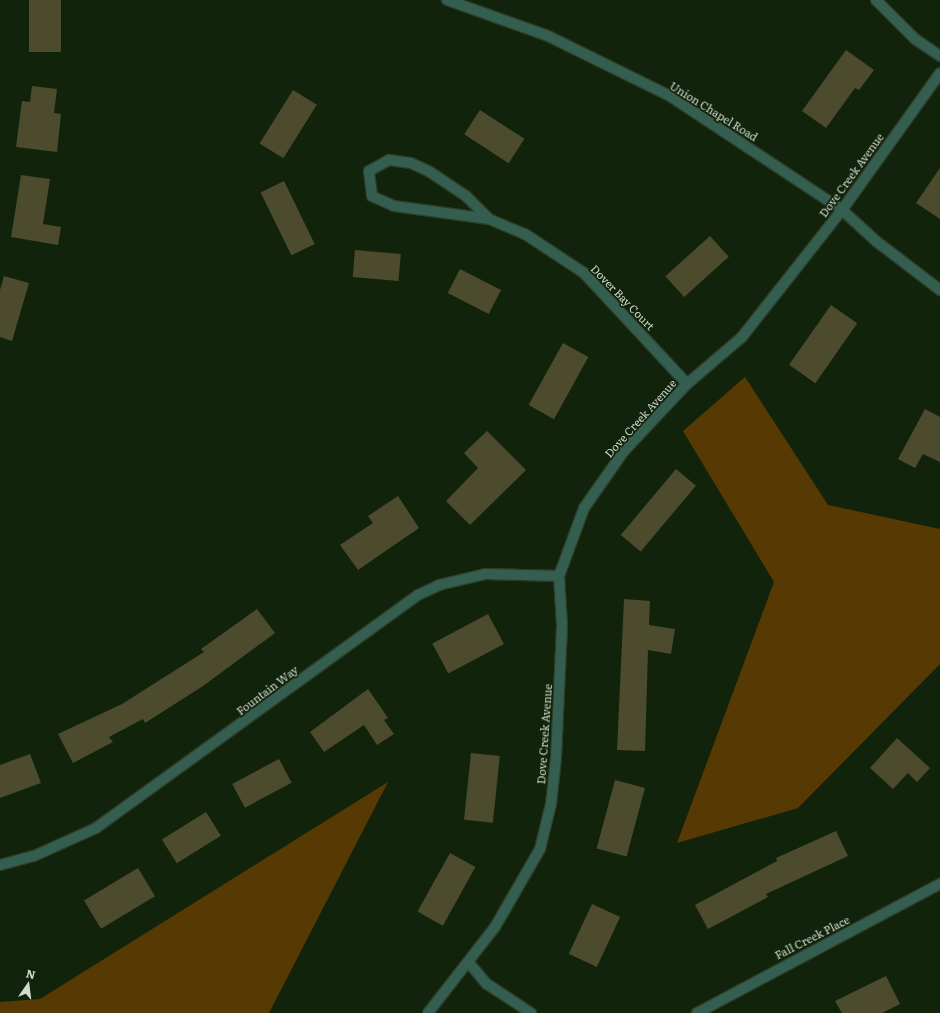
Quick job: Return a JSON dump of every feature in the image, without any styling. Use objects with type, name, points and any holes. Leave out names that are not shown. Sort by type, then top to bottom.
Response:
[{"type":"street","name":"Union Chapel Road","points":[[447,0],[548,36],[670,96],[842,210],[940,290]]},
{"type":"street","points":[[876,0],[915,39],[940,56]]},
{"type":"street","name":"Dove Creek Avenue","points":[[428,1013],[470,964],[530,869],[547,826],[556,750],[562,625],[560,576],[584,508],[624,451],[687,384],[742,337],[842,210],[940,73]]},
{"type":"street","name":"Dover Bay Court","points":[[489,219],[466,196],[411,163],[390,160],[369,171],[372,196],[394,206],[489,219],[525,234],[584,273],[687,384]]},
{"type":"street","name":"Fountain Way","points":[[0,865],[34,856],[96,828],[418,595],[439,585],[485,574],[560,576]]},
{"type":"street","name":"Fall Creek Place","points":[[697,1013],[940,884]]},
{"type":"street","points":[[470,964],[487,984],[531,1013]]},
{"type":"shaded area","points":[[745,377],[828,505],[940,529],[940,664],[798,808],[677,843],[774,582],[683,431]]},
{"type":"shaded area","points":[[388,782],[269,1013],[0,1013],[0,1002],[40,999]]},
{"type":"building","points":[[29,0],[61,0],[61,52],[29,52]]},
{"type":"building","points":[[846,50],[874,70],[859,90],[855,88],[826,128],[802,111]]},
{"type":"building","points":[[32,86],[57,89],[54,113],[61,114],[57,152],[16,147],[22,101],[30,102]]},
{"type":"building","points":[[293,90],[317,105],[283,158],[260,143]]},
{"type":"building","points":[[480,110],[524,139],[509,163],[464,134]]},
{"type":"building","points":[[940,168],[940,219],[916,203]]},
{"type":"building","points":[[21,175],[50,179],[43,224],[61,227],[58,245],[11,237]]},
{"type":"building","points":[[284,181],[315,244],[291,255],[261,192]]},
{"type":"building","points":[[710,236],[729,257],[684,297],[665,276]]},
{"type":"building","points":[[355,250],[401,254],[398,281],[353,277]]},
{"type":"building","points":[[460,269],[501,290],[489,314],[448,293]]},
{"type":"building","points":[[4,276],[29,283],[12,341],[0,337],[0,290]]},
{"type":"building","points":[[831,305],[857,323],[815,383],[789,365]]},
{"type":"building","points":[[563,343],[588,357],[554,419],[529,405]]},
{"type":"building","points":[[925,409],[940,417],[940,462],[923,454],[915,468],[898,459]]},
{"type":"building","points":[[487,431],[526,470],[470,525],[446,501],[478,468],[464,453]]},
{"type":"building","points":[[676,469],[696,486],[641,552],[621,535]]},
{"type":"building","points":[[398,496],[419,528],[358,570],[340,545],[373,523],[368,516]]},
{"type":"building","points":[[624,599],[650,601],[649,625],[675,629],[671,654],[648,650],[645,751],[617,750]]},
{"type":"building","points":[[257,609],[275,633],[203,686],[145,723],[143,719],[109,737],[113,742],[73,763],[58,734],[122,704],[204,652],[201,649]]},
{"type":"building","points":[[488,614],[504,644],[448,674],[432,644]]},
{"type":"building","points":[[368,689],[388,718],[384,720],[394,734],[377,745],[364,725],[324,752],[310,732]]},
{"type":"building","points":[[897,738],[930,768],[917,782],[908,773],[893,789],[870,768]]},
{"type":"building","points":[[471,753],[500,756],[493,823],[464,820]]},
{"type":"building","points":[[30,754],[41,783],[0,798],[0,765]]},
{"type":"building","points":[[279,759],[292,783],[245,808],[232,784]]},
{"type":"building","points":[[615,780],[645,788],[627,857],[597,849]]},
{"type":"building","points":[[206,812],[221,836],[177,863],[162,840]]},
{"type":"building","points":[[836,831],[848,856],[766,894],[768,897],[708,929],[695,905],[777,861],[776,858]]},
{"type":"building","points":[[450,853],[475,867],[443,926],[418,912]]},
{"type":"building","points":[[138,868],[155,896],[101,929],[84,900]]},
{"type":"building","points":[[592,904],[620,917],[597,967],[569,954]]},
{"type":"building","points":[[886,976],[900,1004],[882,1013],[842,1013],[835,1001]]}]
